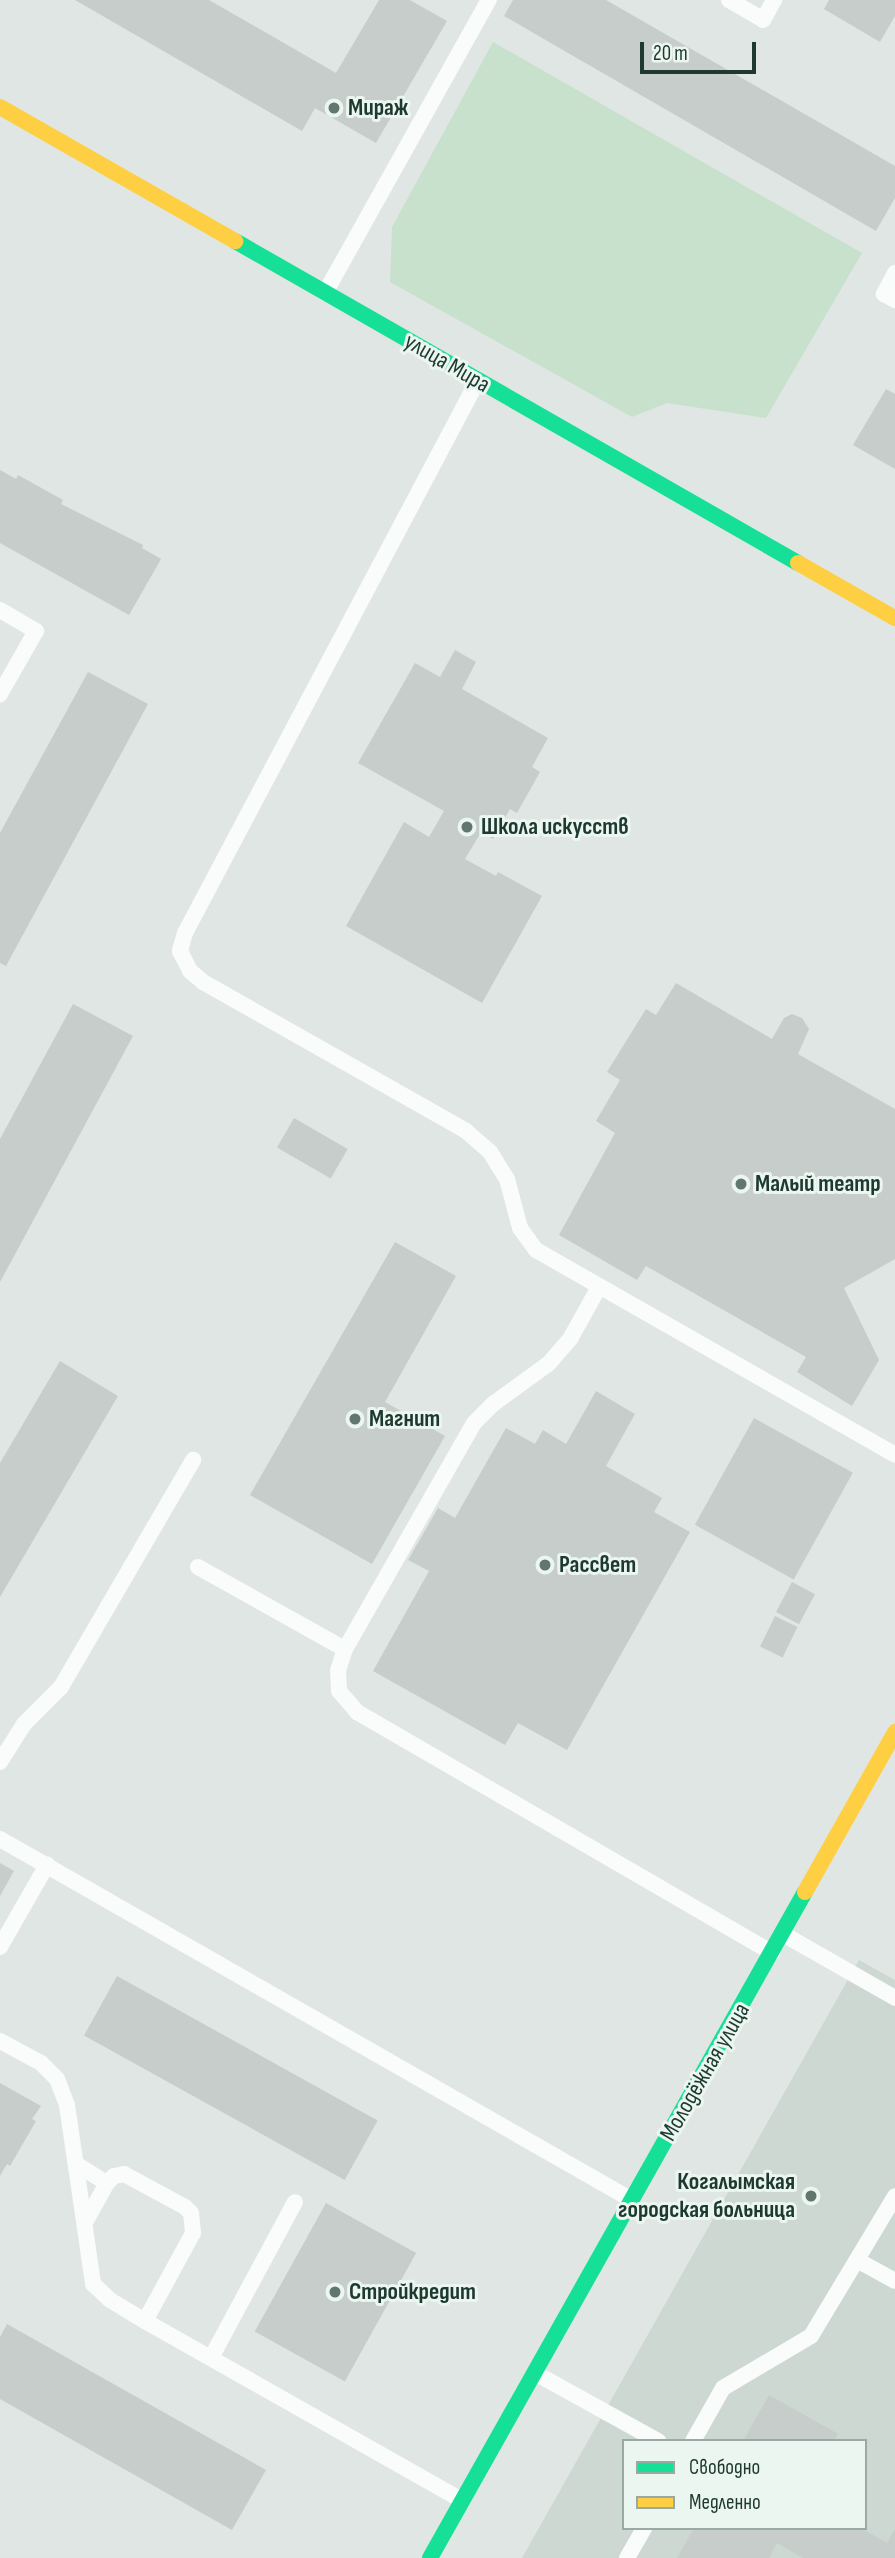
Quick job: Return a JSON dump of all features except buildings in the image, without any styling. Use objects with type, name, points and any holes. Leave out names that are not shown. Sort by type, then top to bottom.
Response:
[{"type":"street","name":"улица Мира","points":[[0,107],[895,618]]},
{"type":"street","name":"Молодёжная улица","points":[[430,2558],[895,1732]]},
{"type":"lane","points":[[325,293],[489,0]]},
{"type":"lane","points":[[729,0],[763,20],[774,0]]},
{"type":"lane","points":[[895,273],[884,293],[895,300]]},
{"type":"lane","points":[[478,380],[185,933],[180,951],[190,971],[203,982],[467,1131],[489,1152],[507,1179],[520,1228],[536,1250],[895,1455]]},
{"type":"lane","points":[[0,610],[36,631],[0,694]]},
{"type":"lane","points":[[599,1287],[570,1339],[548,1364],[493,1404],[474,1423],[345,1648],[338,1670],[339,1690],[357,1713],[772,1953]]},
{"type":"lane","points":[[0,1762],[24,1724],[61,1687],[194,1460]]},
{"type":"lane","points":[[198,1567],[345,1648]]},
{"type":"lane","points":[[0,1839],[632,2200]]},
{"type":"lane","points":[[0,1947],[47,1865]]},
{"type":"lane","points":[[783,1934],[895,1998]]},
{"type":"lane","points":[[0,2041],[41,2063],[57,2079],[67,2105],[86,2221],[93,2284],[110,2300],[145,2321],[462,2500]]},
{"type":"lane","points":[[76,2164],[107,2183]]},
{"type":"lane","points":[[86,2221],[107,2183],[114,2176],[124,2174],[186,2207],[194,2224],[193,2233],[145,2321]]},
{"type":"lane","points":[[694,2439],[723,2388],[811,2336],[895,2196]]},
{"type":"lane","points":[[211,2358],[295,2202]]},
{"type":"lane","points":[[857,2260],[895,2281]]},
{"type":"lane","points":[[535,2372],[654,2439]]},
{"type":"lane","points":[[627,2558],[643,2530]]},
{"type":"shaded area","name":"Когалымская городская больница","points":[[859,1960],[895,1980],[895,2558],[522,2558]]},
{"type":"green space","points":[[493,42],[862,253],[766,418],[667,403],[632,417],[390,282],[392,227]]},
{"type":"traffic: fast","points":[[235,241],[798,563]]},
{"type":"traffic: fast","points":[[430,2558],[805,1892]]},
{"type":"traffic: slow","points":[[0,107],[235,241]]},
{"type":"traffic: slow","points":[[798,563],[895,618]]},
{"type":"traffic: slow","points":[[805,1892],[895,1732]]},
{"type":"place","name":"Мираж","points":[[334,108]]},
{"type":"place","name":"Школа искусств","points":[[467,827]]},
{"type":"place","name":"Малый театр","points":[[741,1184]]},
{"type":"place","name":"Магнит","points":[[355,1419]]},
{"type":"place","name":"Рассвет","points":[[545,1565]]},
{"type":"place","name":"Когалымская городская больница","points":[[811,2196]]},
{"type":"place","name":"Стройкредит","points":[[335,2292]]}]
